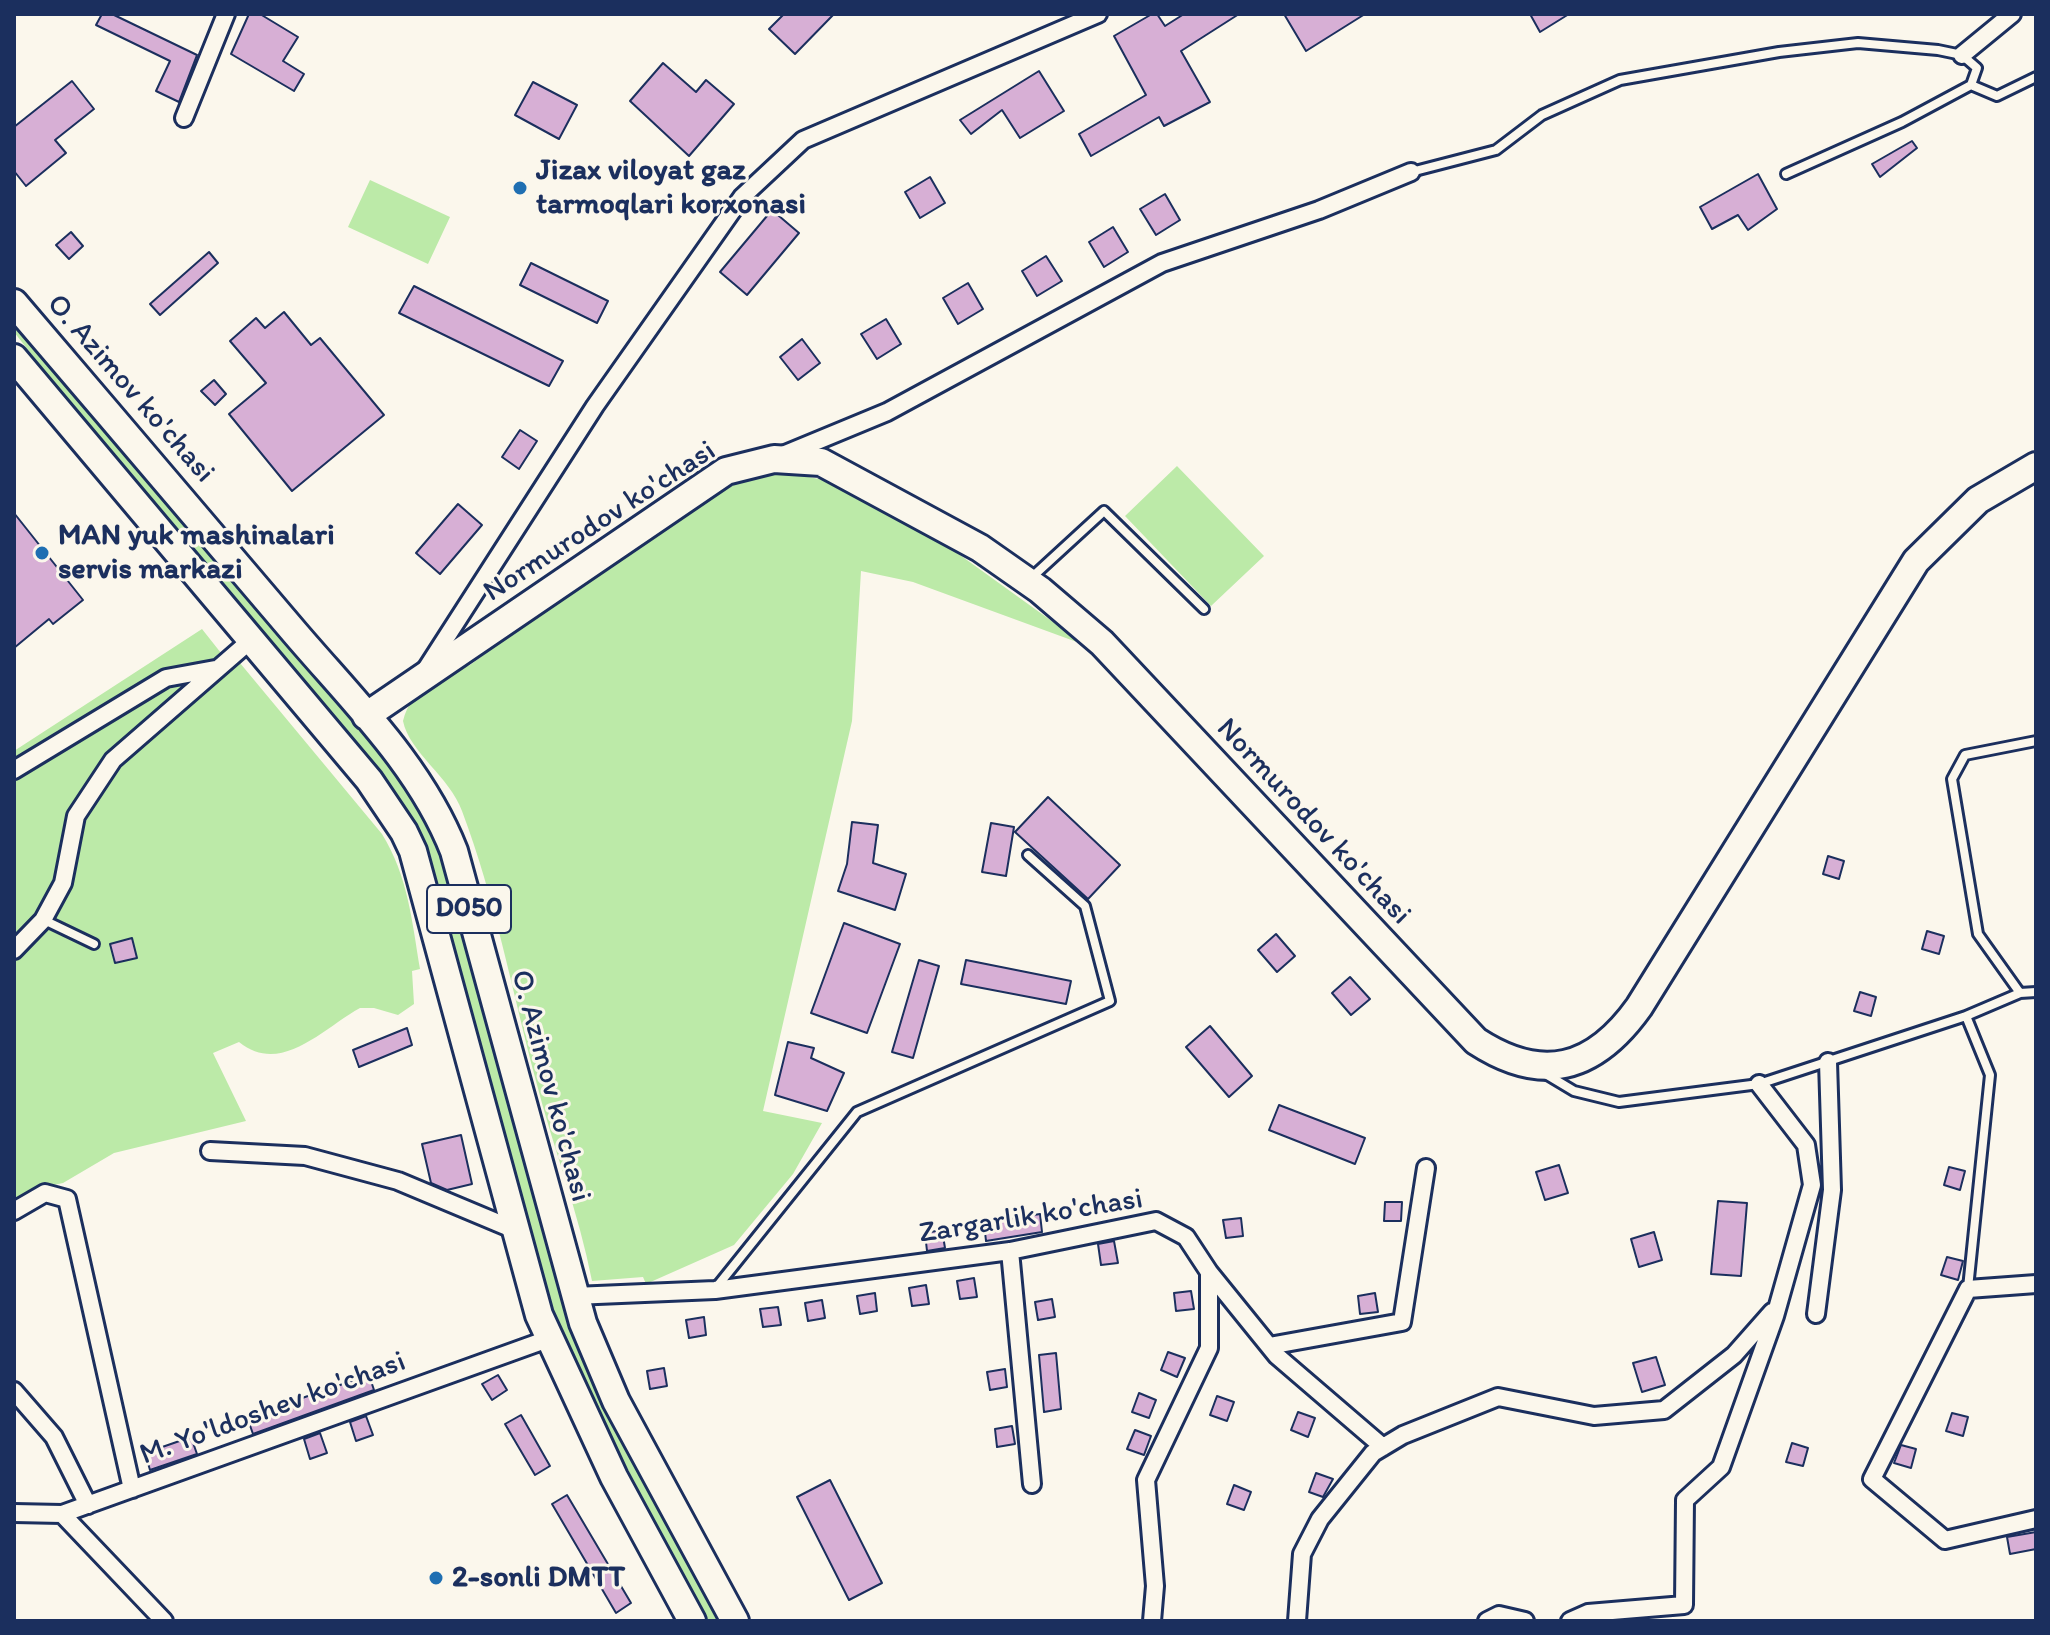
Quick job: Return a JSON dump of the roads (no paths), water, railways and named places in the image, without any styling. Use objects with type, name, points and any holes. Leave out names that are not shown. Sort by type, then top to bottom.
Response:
[{"type":"main road","name":"O. Azimov ko'chasi","points":[[14,303],[366,716],[423,787],[439,813],[454,851],[574,1296],[616,1401],[735,1621]]},
{"type":"main road","points":[[21,366],[56,352]]},
{"type":"main road","name":"D050","points":[[21,366],[376,789],[409,841],[515,1230],[548,1339],[614,1477],[692,1621]]},
{"type":"main road","name":"Normurodov ko'chasi","points":[[366,716],[726,471],[774,459],[821,462],[980,548],[1028,581],[1102,643],[1460,1027],[1493,1052],[1526,1063],[1568,1066],[1592,1055],[1626,1025],[1916,561],[1978,500],[2036,466]]},
{"type":"street","points":[[184,118],[226,14]]},
{"type":"street","points":[[419,681],[595,406],[742,197],[803,140],[1098,14]]},
{"type":"street","points":[[1962,55],[2012,14]]},
{"type":"street","points":[[774,459],[887,412],[1162,263],[1319,210],[1411,172]]},
{"type":"street","points":[[14,950],[43,920],[63,883],[76,816],[113,760],[251,640]]},
{"type":"street","points":[[14,770],[166,678],[216,668]]},
{"type":"street","points":[[1816,1314],[1832,1190],[1828,1062]]},
{"type":"street","points":[[1570,1621],[1588,1613],[1684,1605],[1685,1500],[1721,1467],[1778,1306],[1812,1185],[1806,1145],[1759,1084]]},
{"type":"street","points":[[210,1151],[305,1156],[398,1181],[515,1230]]},
{"type":"street","points":[[1269,1346],[1402,1322],[1426,1168]]},
{"type":"street","points":[[14,1211],[45,1193],[67,1199],[132,1489]]},
{"type":"street","name":"Zargarlik ko'chasi","points":[[574,1296],[715,1290],[1010,1251],[1156,1221],[1186,1237],[1209,1272],[1269,1346],[1383,1447]]},
{"type":"street","points":[[1010,1251],[1032,1484]]},
{"type":"street","points":[[1152,1621],[1155,1586],[1146,1480],[1209,1348],[1209,1272]]},
{"type":"street","points":[[2036,1284],[1968,1289],[1872,1479],[1945,1540],[2036,1519]]},
{"type":"street","points":[[1297,1621],[1302,1554],[1320,1519],[1373,1453],[1403,1435],[1498,1397],[1594,1416],[1664,1410],[1734,1355],[1778,1306]]},
{"type":"street","name":"M. Yo'ldoshev ko'chasi","points":[[14,1513],[62,1514],[548,1339]]},
{"type":"street","points":[[14,1391],[54,1437],[88,1505]]},
{"type":"street","points":[[62,1514],[164,1621]]},
{"type":"street","points":[[1494,1619],[1525,1621]]},
{"type":"lane","points":[[1411,172],[1496,150],[1542,115],[1620,80],[1779,52],[1858,43],[1962,55],[1977,68],[1971,85],[1902,122],[1786,174]]},
{"type":"lane","points":[[1971,85],[1997,96],[2036,77]]},
{"type":"lane","points":[[1028,581],[1104,511],[1204,609]]},
{"type":"lane","points":[[2020,993],[1978,934],[1952,779],[1965,755],[2036,741]]},
{"type":"lane","points":[[715,1290],[857,1112],[1110,1001],[1085,906],[1028,855]]},
{"type":"lane","points":[[43,920],[94,944]]},
{"type":"lane","points":[[1526,1063],[1574,1091],[1619,1102],[1759,1084],[1966,1016],[2020,993],[2036,992]]},
{"type":"lane","points":[[1966,1016],[1990,1075],[1968,1289]]},
{"type":"place","name":"Jizax viloyat gaz tarmoqlari korxonasi","points":[[520,188]]},
{"type":"place","name":"MAN yuk mashinalari servis markazi","points":[[42,553]]},
{"type":"place","name":"2-sonli DMTT","points":[[436,1578]]}]
